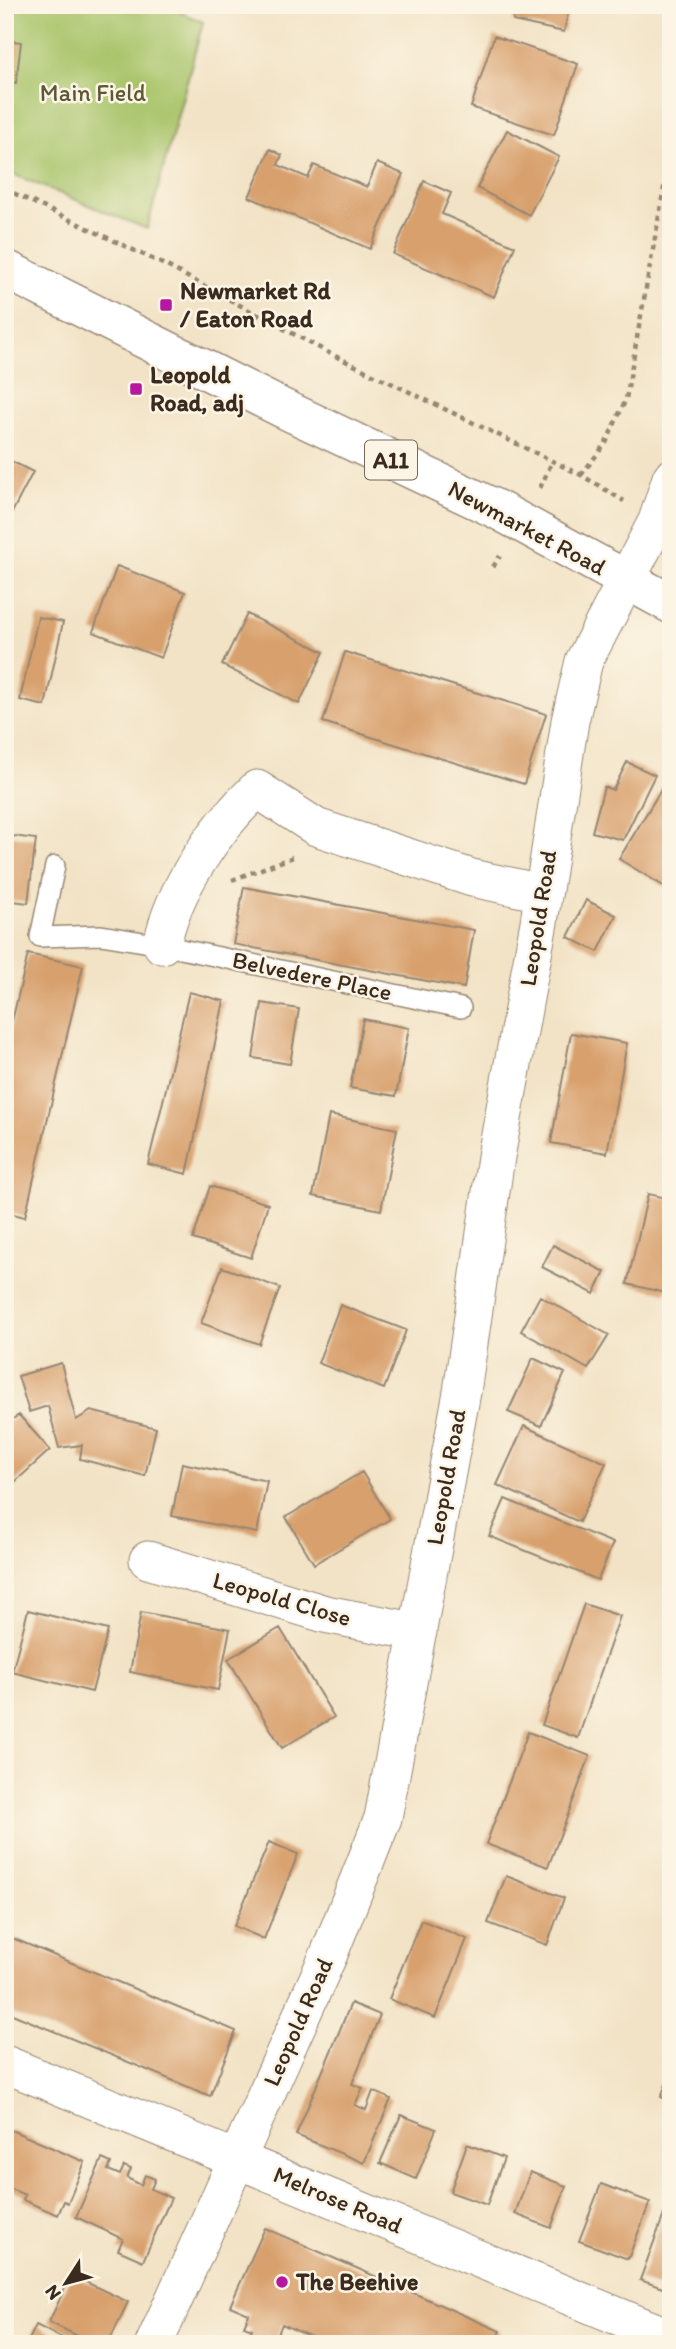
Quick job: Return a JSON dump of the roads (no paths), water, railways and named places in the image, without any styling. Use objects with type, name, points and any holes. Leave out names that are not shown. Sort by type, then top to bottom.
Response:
[{"type":"highway","name":"Newmarket Road","points":[[5,269],[284,409],[498,510],[671,604]]},
{"type":"street","name":"Leopold Road","points":[[154,2344],[328,1954],[383,1818],[461,1392],[496,1157],[569,721],[584,661],[657,521],[671,478]]},
{"type":"street","points":[[162,945],[168,914],[227,816],[257,789],[316,827],[472,878],[542,893]]},
{"type":"street","name":"Leopold Close","points":[[148,1560],[325,1614],[418,1632]]},
{"type":"street","name":"Melrose Road","points":[[5,2064],[671,2338]]},
{"type":"lane","name":"Belvedere Place","points":[[55,866],[40,937],[101,935],[162,945],[461,1008]]},
{"type":"place","name":"Newmarket Rd / Eaton Road","points":[[166,305]]},
{"type":"place","name":"Leopold Road, adj","points":[[136,389]]},
{"type":"place","name":"The Beehive","points":[[282,2282]]},
{"type":"park label","name":"Main Field","points":[[93,93]]}]
